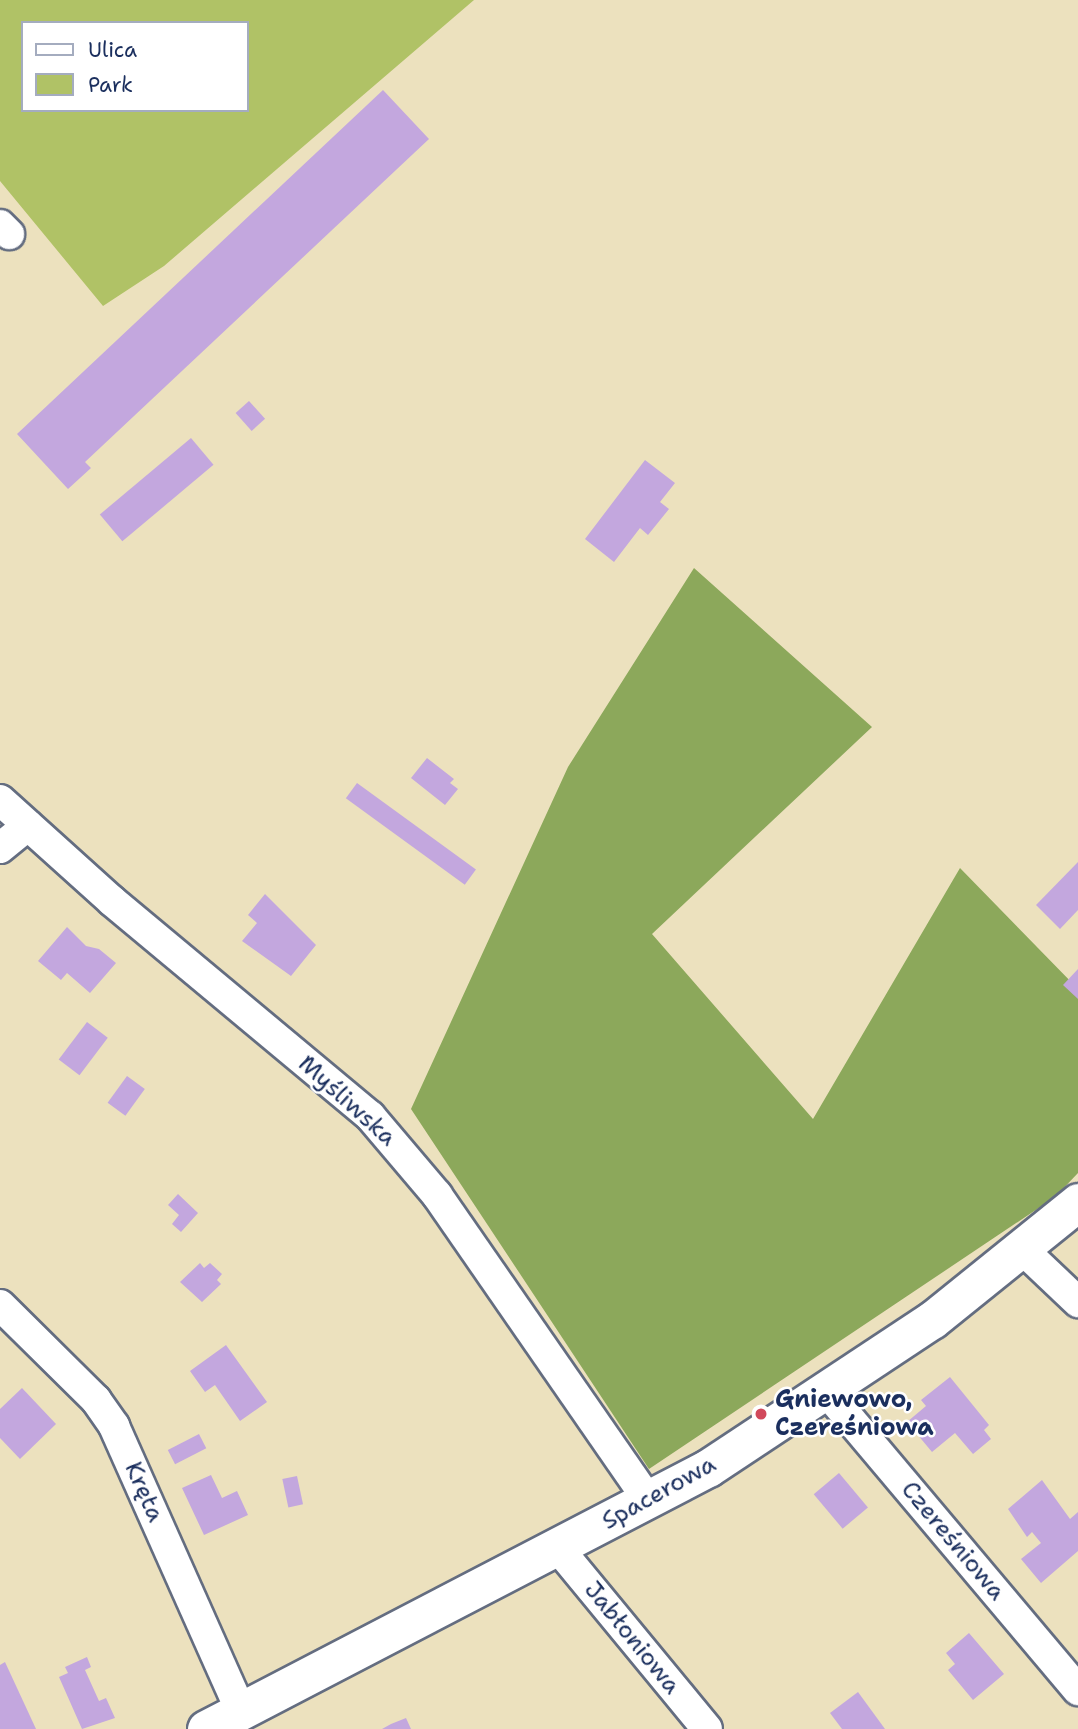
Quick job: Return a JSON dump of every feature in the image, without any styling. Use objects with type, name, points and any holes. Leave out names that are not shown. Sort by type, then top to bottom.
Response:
[{"type":"street","name":"Myśliwska","points":[[0,800],[377,1124],[436,1195],[648,1500]]},
{"type":"street","points":[[0,848],[28,825]]},
{"type":"street","name":"Spacerowa","points":[[206,1729],[648,1500],[827,1392],[932,1320],[1078,1202]]},
{"type":"street","points":[[1021,1248],[1078,1302]]},
{"type":"street","name":"Kręta","points":[[0,1305],[96,1399],[114,1426],[242,1711]]},
{"type":"street","name":"Czereśniowa","points":[[827,1392],[1078,1690]]},
{"type":"street","name":"Jabłoniowa","points":[[558,1548],[707,1729]]},
{"type":"green space","points":[[0,0],[474,0],[164,266],[103,306],[0,181]]},
{"type":"green space","points":[[694,568],[872,727],[652,934],[813,1119],[960,868],[1078,989],[1078,1173],[1055,1197],[649,1469],[411,1109],[568,767]]},
{"type":"building","points":[[383,90],[429,139],[85,462],[91,468],[68,489],[17,434]]},
{"type":"building","points":[[249,401],[265,419],[252,431],[236,413]]},
{"type":"building","points":[[191,438],[213,465],[122,541],[100,514]]},
{"type":"building","points":[[645,460],[675,483],[660,502],[669,509],[648,535],[640,528],[614,562],[585,539]]},
{"type":"building","points":[[427,758],[454,779],[450,783],[458,789],[445,805],[411,778]]},
{"type":"building","points":[[357,783],[476,869],[465,885],[346,798]]},
{"type":"building","points":[[1078,862],[1078,910],[1060,929],[1036,905]]},
{"type":"building","points":[[265,894],[316,945],[291,976],[242,941],[257,923],[248,915]]},
{"type":"building","points":[[67,927],[86,946],[99,949],[116,963],[90,993],[67,973],[61,980],[38,961]]},
{"type":"building","points":[[1078,969],[1078,999],[1063,985]]},
{"type":"building","points":[[87,1022],[108,1038],[79,1075],[59,1060]]},
{"type":"building","points":[[127,1076],[145,1089],[125,1116],[108,1103]]},
{"type":"building","points":[[178,1194],[198,1213],[181,1232],[172,1224],[179,1215],[168,1205]]},
{"type":"building","points":[[200,1263],[204,1268],[210,1263],[222,1274],[217,1280],[221,1284],[202,1302],[180,1282]]},
{"type":"building","points":[[226,1345],[267,1402],[240,1421],[215,1385],[205,1392],[190,1371]]},
{"type":"building","points":[[950,1377],[989,1425],[984,1430],[991,1439],[973,1454],[955,1433],[932,1452],[907,1422],[926,1406],[921,1400]]},
{"type":"building","points":[[22,1388],[56,1424],[20,1459],[0,1438],[0,1409]]},
{"type":"building","points":[[199,1434],[206,1448],[175,1464],[168,1450]]},
{"type":"building","points":[[839,1473],[868,1507],[843,1529],[814,1494]]},
{"type":"building","points":[[211,1475],[222,1498],[237,1491],[248,1515],[204,1535],[182,1488]]},
{"type":"building","points":[[297,1476],[303,1504],[288,1507],[282,1479]]},
{"type":"building","points":[[1042,1480],[1070,1519],[1078,1512],[1078,1551],[1041,1583],[1021,1559],[1041,1543],[1032,1532],[1027,1537],[1008,1509]]},
{"type":"building","points":[[969,1633],[1004,1674],[973,1700],[948,1670],[955,1664],[946,1653]]},
{"type":"building","points":[[87,1657],[91,1667],[85,1670],[99,1701],[106,1698],[115,1718],[82,1729],[59,1677],[68,1673],[65,1667]]},
{"type":"building","points":[[5,1662],[36,1729],[0,1729],[0,1665]]},
{"type":"building","points":[[858,1692],[885,1729],[842,1729],[830,1713]]},
{"type":"building","points":[[406,1718],[411,1729],[382,1729],[391,1724]]},
{"type":"place","name":"Gniewowo, Czereśniowa","points":[[761,1414]]}]
